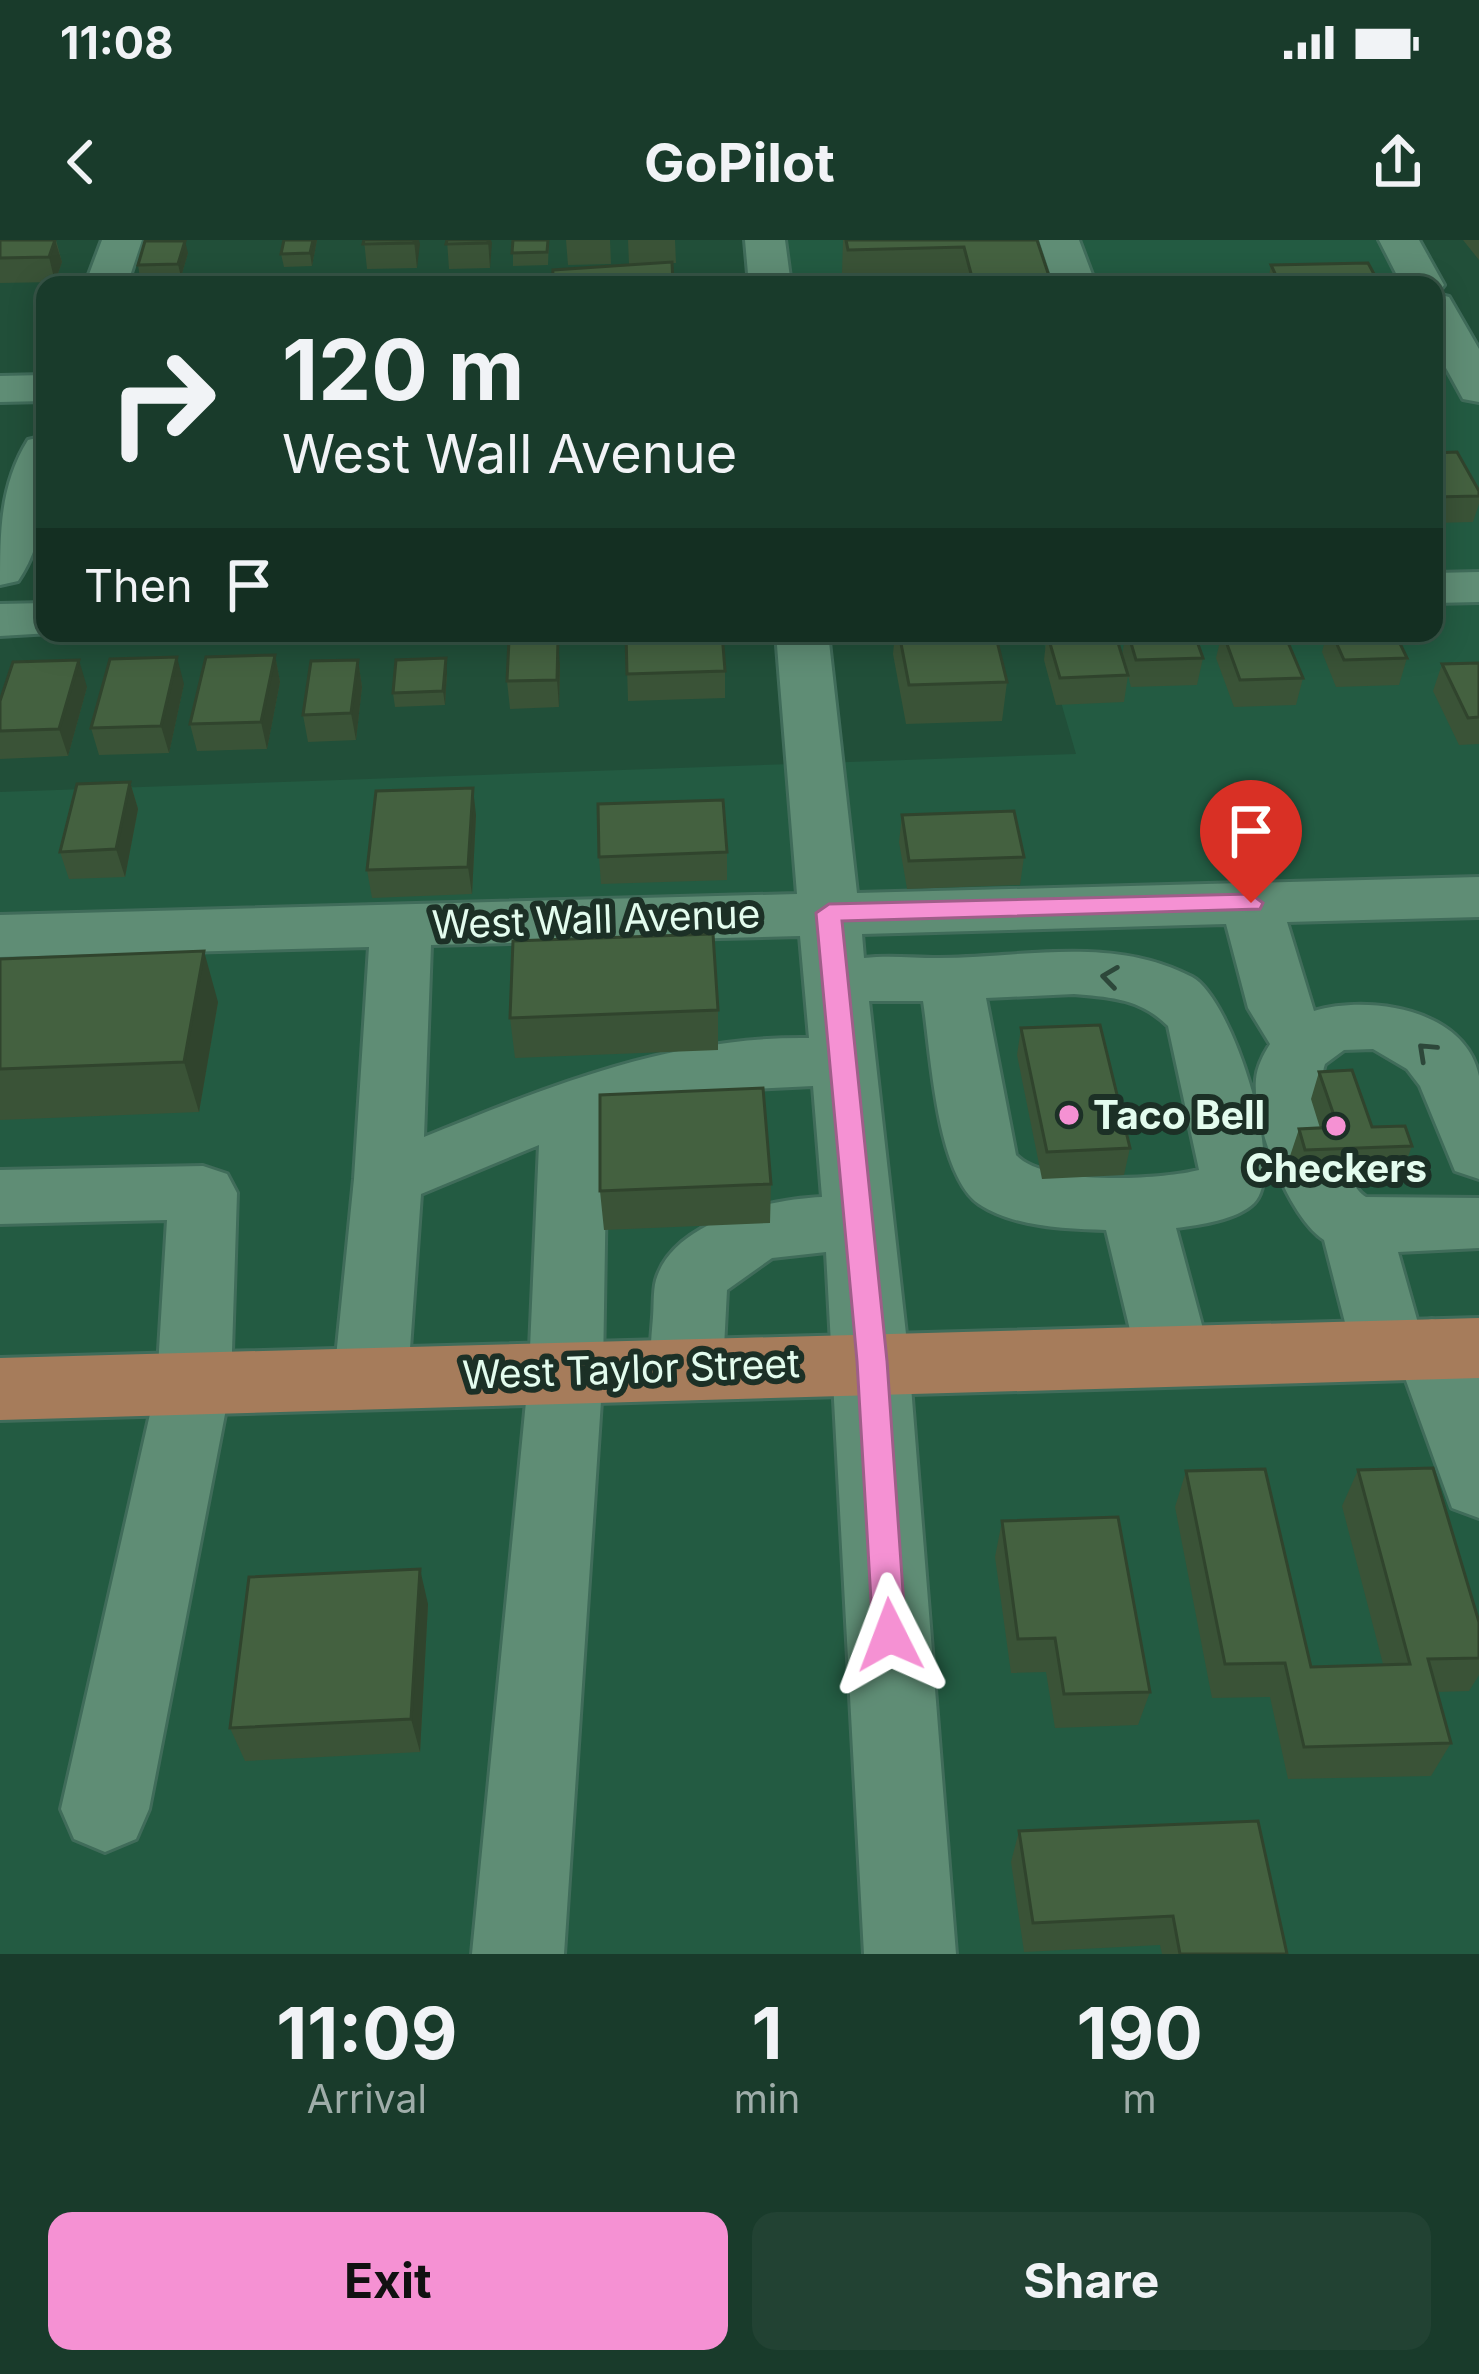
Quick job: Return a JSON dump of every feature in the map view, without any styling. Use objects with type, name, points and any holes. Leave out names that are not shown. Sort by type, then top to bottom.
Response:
[{"type":"main road","name":"West Taylor Street","points":[[0,1388],[1434,1349]]},
{"type":"street","points":[[109,276],[122,240]]},
{"type":"street","points":[[766,240],[769,276]]},
{"type":"street","points":[[1059,240],[1072,276]]},
{"type":"street","points":[[1399,240],[1418,276]]},
{"type":"street","points":[[1443,324],[1463,365]]},
{"type":"street","points":[[0,389],[36,388]]},
{"type":"street","points":[[0,570],[36,474]]},
{"type":"street","points":[[1443,588],[1479,587]]},
{"type":"street","points":[[0,620],[36,619]]},
{"type":"street","points":[[803,642],[872,1361],[910,1954]]},
{"type":"street","name":"West Wall Avenue","points":[[0,936],[401,925],[832,947],[1251,903],[1479,897]]},
{"type":"street","points":[[1251,903],[1280,1008],[1288,1024],[1310,1043]]},
{"type":"street","points":[[371,1377],[388,1179],[401,925]]},
{"type":"street","points":[[832,947],[937,980],[953,991],[982,1156],[991,1176],[1038,1199],[1211,1198],[1231,1184],[1229,1144],[1201,1035],[1192,1010],[1182,1000],[1137,980],[1068,974],[937,980]]},
{"type":"street","points":[[1479,1153],[1444,1068],[1410,1036],[1378,1025],[1352,1025],[1328,1031],[1293,1060],[1288,1077],[1324,1186],[1434,1349],[1479,1484]]},
{"type":"street","points":[[388,1179],[574,1106],[683,1071],[755,1061],[843,1063]]},
{"type":"street","points":[[518,1954],[566,1371],[574,1106]]},
{"type":"street","points":[[1324,1186],[1477,1226]]},
{"type":"street","points":[[0,1197],[202,1193],[194,1383],[104,1809]]},
{"type":"street","points":[[1134,1201],[1173,1354]]},
{"type":"street","points":[[686,1367],[692,1280],[733,1241],[784,1228],[859,1223]]},
{"type":"shaded area","points":[[759,240],[1392,240],[1411,276],[764,276]]},
{"type":"shaded area","points":[[1443,325],[1479,361],[1479,1954],[0,1954],[0,792],[1076,754],[1044,642],[1443,642]]},
{"type":"building","points":[[0,240],[55,240],[49,257],[0,258]]},
{"type":"building","points":[[284,240],[313,240],[310,253],[281,254]]},
{"type":"building","points":[[364,240],[414,240],[414,243],[363,244]]},
{"type":"building","points":[[447,240],[488,240],[488,243],[446,244]]},
{"type":"building","points":[[513,240],[548,240],[547,252],[512,253]]},
{"type":"building","points":[[846,240],[1037,240],[1049,276],[972,276],[964,247],[848,250]]},
{"type":"building","points":[[145,241],[185,241],[178,264],[138,265]]},
{"type":"building","points":[[672,262],[673,276],[553,276],[553,270]]},
{"type":"building","points":[[1368,263],[1375,276],[1276,276],[1271,265]]},
{"type":"building","points":[[1457,452],[1479,496],[1443,497],[1443,453]]},
{"type":"building","points":[[509,642],[558,642],[557,680],[507,681]]},
{"type":"building","points":[[626,642],[723,642],[725,671],[627,674]]},
{"type":"building","points":[[901,642],[997,642],[1007,682],[909,685]]},
{"type":"building","points":[[1050,642],[1118,642],[1128,675],[1060,678]]},
{"type":"building","points":[[1131,642],[1197,642],[1203,658],[1136,660]]},
{"type":"building","points":[[1226,642],[1288,642],[1303,678],[1240,680]]},
{"type":"building","points":[[1336,642],[1399,642],[1407,658],[1344,660]]},
{"type":"building","points":[[275,655],[261,722],[190,724],[206,657]]},
{"type":"building","points":[[177,657],[161,726],[91,728],[110,659]]},
{"type":"building","points":[[446,658],[443,691],[393,693],[396,660]]},
{"type":"building","points":[[79,660],[59,729],[0,731],[0,701],[13,662]]},
{"type":"building","points":[[358,660],[351,713],[303,715],[311,661]]},
{"type":"building","points":[[1479,663],[1479,717],[1468,718],[1442,664]]},
{"type":"building","points":[[130,782],[116,849],[60,852],[77,784]]},
{"type":"building","points":[[473,788],[468,867],[367,870],[376,791]]},
{"type":"building","points":[[723,800],[727,852],[599,857],[598,804]]},
{"type":"building","points":[[1014,811],[1024,857],[909,861],[902,815]]},
{"type":"building","points":[[713,934],[718,1010],[510,1018],[513,941]]},
{"type":"building","points":[[204,951],[184,1062],[0,1069],[0,959]]},
{"type":"building","name":"Taco Bell","points":[[1100,1025],[1130,1148],[1047,1152],[1021,1028]]},
{"type":"building","points":[[1352,1070],[1372,1127],[1405,1126],[1412,1146],[1305,1150],[1299,1129],[1338,1127],[1319,1072]]},
{"type":"building","points":[[763,1088],[771,1184],[600,1191],[600,1095]]},
{"type":"building","points":[[1433,1468],[1479,1622],[1479,1658],[1428,1659],[1451,1743],[1304,1747],[1285,1663],[1225,1664],[1186,1471],[1265,1469],[1311,1667],[1410,1664],[1358,1470]]},
{"type":"building","points":[[1118,1517],[1150,1692],[1064,1694],[1055,1638],[1018,1639],[1002,1521]]},
{"type":"building","points":[[420,1569],[411,1719],[230,1728],[249,1577]]},
{"type":"building","points":[[1258,1821],[1287,1954],[1180,1954],[1173,1916],[1033,1923],[1019,1831]]},
{"type":"place","name":"Taco Bell","points":[[1069,1115]]},
{"type":"place","name":"Checkers","points":[[1336,1126]]},
{"type":"route","points":[[890,1635],[872,1361],[829,913],[1251,903]]}]
